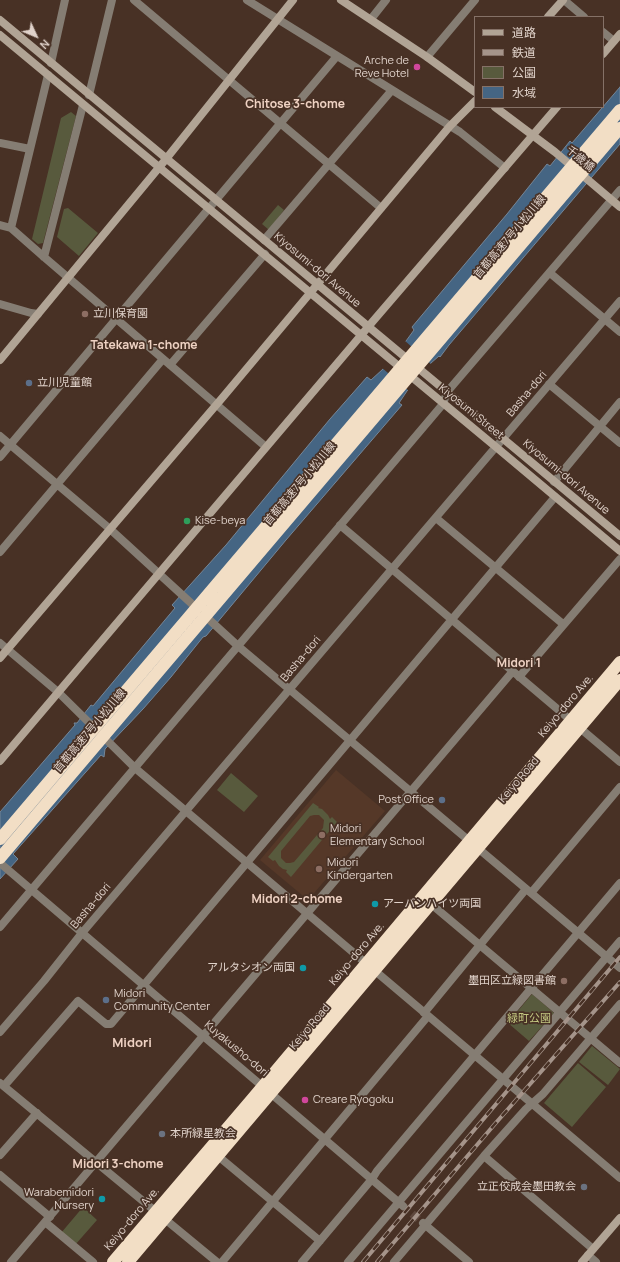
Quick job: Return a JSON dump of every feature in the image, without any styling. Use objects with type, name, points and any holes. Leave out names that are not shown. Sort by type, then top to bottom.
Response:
[{"type":"highway","name":"首都高速7号小松川線","points":[[0,839],[620,110]]},
{"type":"highway","name":"首都高速7号小松川線","points":[[0,858],[620,128]]},
{"type":"highway","name":"Keiyo-doro Ave.","points":[[575,724],[620,662]]},
{"type":"highway","name":"Keiyo Road","points":[[128,1262],[160,1215],[218,1156],[267,1089],[370,967],[431,904],[473,845],[575,724],[620,680]]},
{"type":"highway","name":"Keiyo-doro Ave.","points":[[370,967],[473,845]]},
{"type":"highway","name":"Keiyo-doro Ave.","points":[[113,1262],[160,1215],[267,1089]]},
{"type":"street","points":[[51,63],[65,0]]},
{"type":"street","points":[[89,95],[112,0]]},
{"type":"street","points":[[134,0],[328,165],[381,208]]},
{"type":"street","points":[[247,0],[460,132],[505,168]]},
{"type":"street","points":[[0,360],[159,168],[293,0]]},
{"type":"street","points":[[341,0],[427,56],[474,91]]},
{"type":"street","points":[[371,19],[386,0]]},
{"type":"street","points":[[427,56],[475,0]]},
{"type":"street","points":[[549,16],[563,0],[583,16]]},
{"type":"street","name":"Kiyosumi-dori Avenue","points":[[0,20],[620,536]]},
{"type":"street","points":[[604,33],[614,41]]},
{"type":"street","points":[[604,53],[620,34]]},
{"type":"street","name":"Kiyosumi-dori Avenue","points":[[0,35],[159,168],[265,254],[443,404]]},
{"type":"street","points":[[0,457],[337,56]]},
{"type":"street","points":[[12,228],[48,74]]},
{"type":"street","points":[[264,240],[392,90]]},
{"type":"street","points":[[0,658],[217,404],[450,126],[474,102]]},
{"type":"street","points":[[44,257],[83,105]]},
{"type":"street","name":"千歳橋","points":[[496,108],[555,152],[620,207]]},
{"type":"street","points":[[0,761],[556,108]]},
{"type":"street","points":[[0,142],[30,150]]},
{"type":"street","points":[[0,927],[443,404],[447,392],[620,190]]},
{"type":"street","points":[[0,225],[12,228],[68,278],[266,447]]},
{"type":"street","points":[[0,552],[57,484],[265,254]]},
{"type":"street","points":[[550,273],[620,332]]},
{"type":"street","name":"Basha-dori","points":[[0,1032],[44,981],[82,933],[620,301]]},
{"type":"street","points":[[0,304],[38,314]]},
{"type":"street","points":[[549,384],[620,443]]},
{"type":"street","points":[[554,482],[620,402]]},
{"type":"street","name":"Kiyosumi Street","points":[[443,404],[620,551]]},
{"type":"street","points":[[0,436],[110,529],[217,628],[289,690],[620,968]]},
{"type":"street","points":[[217,1262],[2,1084],[78,1000],[106,1024],[111,1024],[555,497]]},
{"type":"street","points":[[436,518],[563,624]]},
{"type":"street","points":[[340,525],[620,762]]},
{"type":"street","points":[[11,1262],[97,1163],[203,1035],[410,792],[620,559]]},
{"type":"street","points":[[0,642],[58,692],[80,716],[135,768],[187,810],[426,1015],[620,1178]]},
{"type":"street","points":[[222,1262],[325,1140],[426,1015],[479,945],[620,787]]},
{"type":"street","name":"Kuyakusho-dori","points":[[0,863],[401,1204]]},
{"type":"street","points":[[302,1262],[620,883]]},
{"type":"street","points":[[431,904],[620,1063]]},
{"type":"street","points":[[348,1262],[401,1204],[620,941]]},
{"type":"street","points":[[394,1262],[484,1156],[526,1109],[543,1094],[620,1004]]},
{"type":"street","points":[[0,1155],[36,1113]]},
{"type":"street","points":[[218,1156],[320,1241]]},
{"type":"street","points":[[484,1156],[590,1252],[596,1262]]},
{"type":"street","points":[[0,1175],[93,1262]]},
{"type":"street","points":[[582,1262],[620,1218]]},
{"type":"street","points":[[425,1224],[469,1262]]},
{"type":"shaded area","name":"Midori Elementary School","points":[[336,770],[385,811],[308,900],[260,860]]},
{"type":"green space","points":[[71,112],[76,116],[43,243],[38,244],[32,239],[61,118]]},
{"type":"green space","points":[[278,205],[284,210],[269,230],[262,224]]},
{"type":"green space","points":[[68,208],[98,233],[79,256],[57,237],[64,209]]},
{"type":"green space","points":[[231,773],[258,796],[244,812],[217,790]]},
{"type":"green space","points":[[313,803],[319,807],[318,808],[322,809],[330,819],[332,817],[337,822],[291,877],[286,872],[287,870],[279,866],[275,860],[273,861],[268,857]],"holes":[[[319,815],[324,820],[323,828],[294,862],[286,863],[281,858],[281,851],[310,816]]]},
{"type":"green space","name":"緑町公園","points":[[532,994],[554,1013],[529,1041],[508,1023]]},
{"type":"green space","points":[[592,1046],[620,1069],[608,1085],[579,1062]]},
{"type":"green space","points":[[578,1063],[606,1087],[572,1127],[544,1103]]},
{"type":"green space","points":[[83,1207],[97,1220],[75,1245],[61,1233]]},
{"type":"water","points":[[620,87],[620,144],[440,357],[439,356],[431,363],[407,391],[399,403],[402,405],[206,636],[203,637],[143,709],[105,749],[104,757],[101,755],[13,854],[18,859],[0,879],[0,812],[75,725],[74,723],[77,723],[91,705],[93,706],[175,608],[172,605],[226,545],[330,419],[367,377],[371,380],[383,369],[414,330],[412,327],[547,164],[550,166],[570,141],[572,143],[602,108],[604,108],[604,106]]},
{"type":"pier","points":[[404,340],[432,365],[409,391],[381,367]]},
{"type":"tunnel","points":[[403,1206],[423,1223]]},
{"type":"railway","points":[[363,1262],[620,957]]},
{"type":"railway","points":[[377,1262],[494,1125],[620,982]]},
{"type":"place","name":"Arche de Reve Hotel","points":[[417,67]]},
{"type":"place","name":"立川保育園","points":[[85,314]]},
{"type":"place","name":"立川児童館","points":[[29,383]]},
{"type":"place","name":"Kise-beya","points":[[187,521]]},
{"type":"place","name":"Post Office","points":[[442,800]]},
{"type":"place","name":"Midori Elementary School","points":[[322,835]]},
{"type":"place","name":"Midori Kindergarten","points":[[319,869]]},
{"type":"place","name":"アーバンハイツ両国","points":[[375,904]]},
{"type":"place","name":"アルタシオン両国","points":[[303,968]]},
{"type":"place","name":"墨田区立緑図書館","points":[[564,981]]},
{"type":"place","name":"Midori Community Center","points":[[106,1000]]},
{"type":"place","name":"Creare Ryogoku","points":[[305,1100]]},
{"type":"place","name":"本所緑星教会","points":[[162,1134]]},
{"type":"place","name":"立正佼成会墨田教会","points":[[584,1187]]},
{"type":"place","name":"Warabemidori Nursery","points":[[102,1199]]},
{"type":"district","name":"Chitose 3-chome","points":[[295,105]]},
{"type":"district","name":"Tatekawa 1-chome","points":[[144,346]]},
{"type":"district","name":"Midori 1","points":[[519,664]]},
{"type":"district","name":"Midori 2-chome","points":[[297,900]]},
{"type":"district","name":"Midori","points":[[132,1043]]},
{"type":"district","name":"Midori 3-chome","points":[[118,1165]]}]
